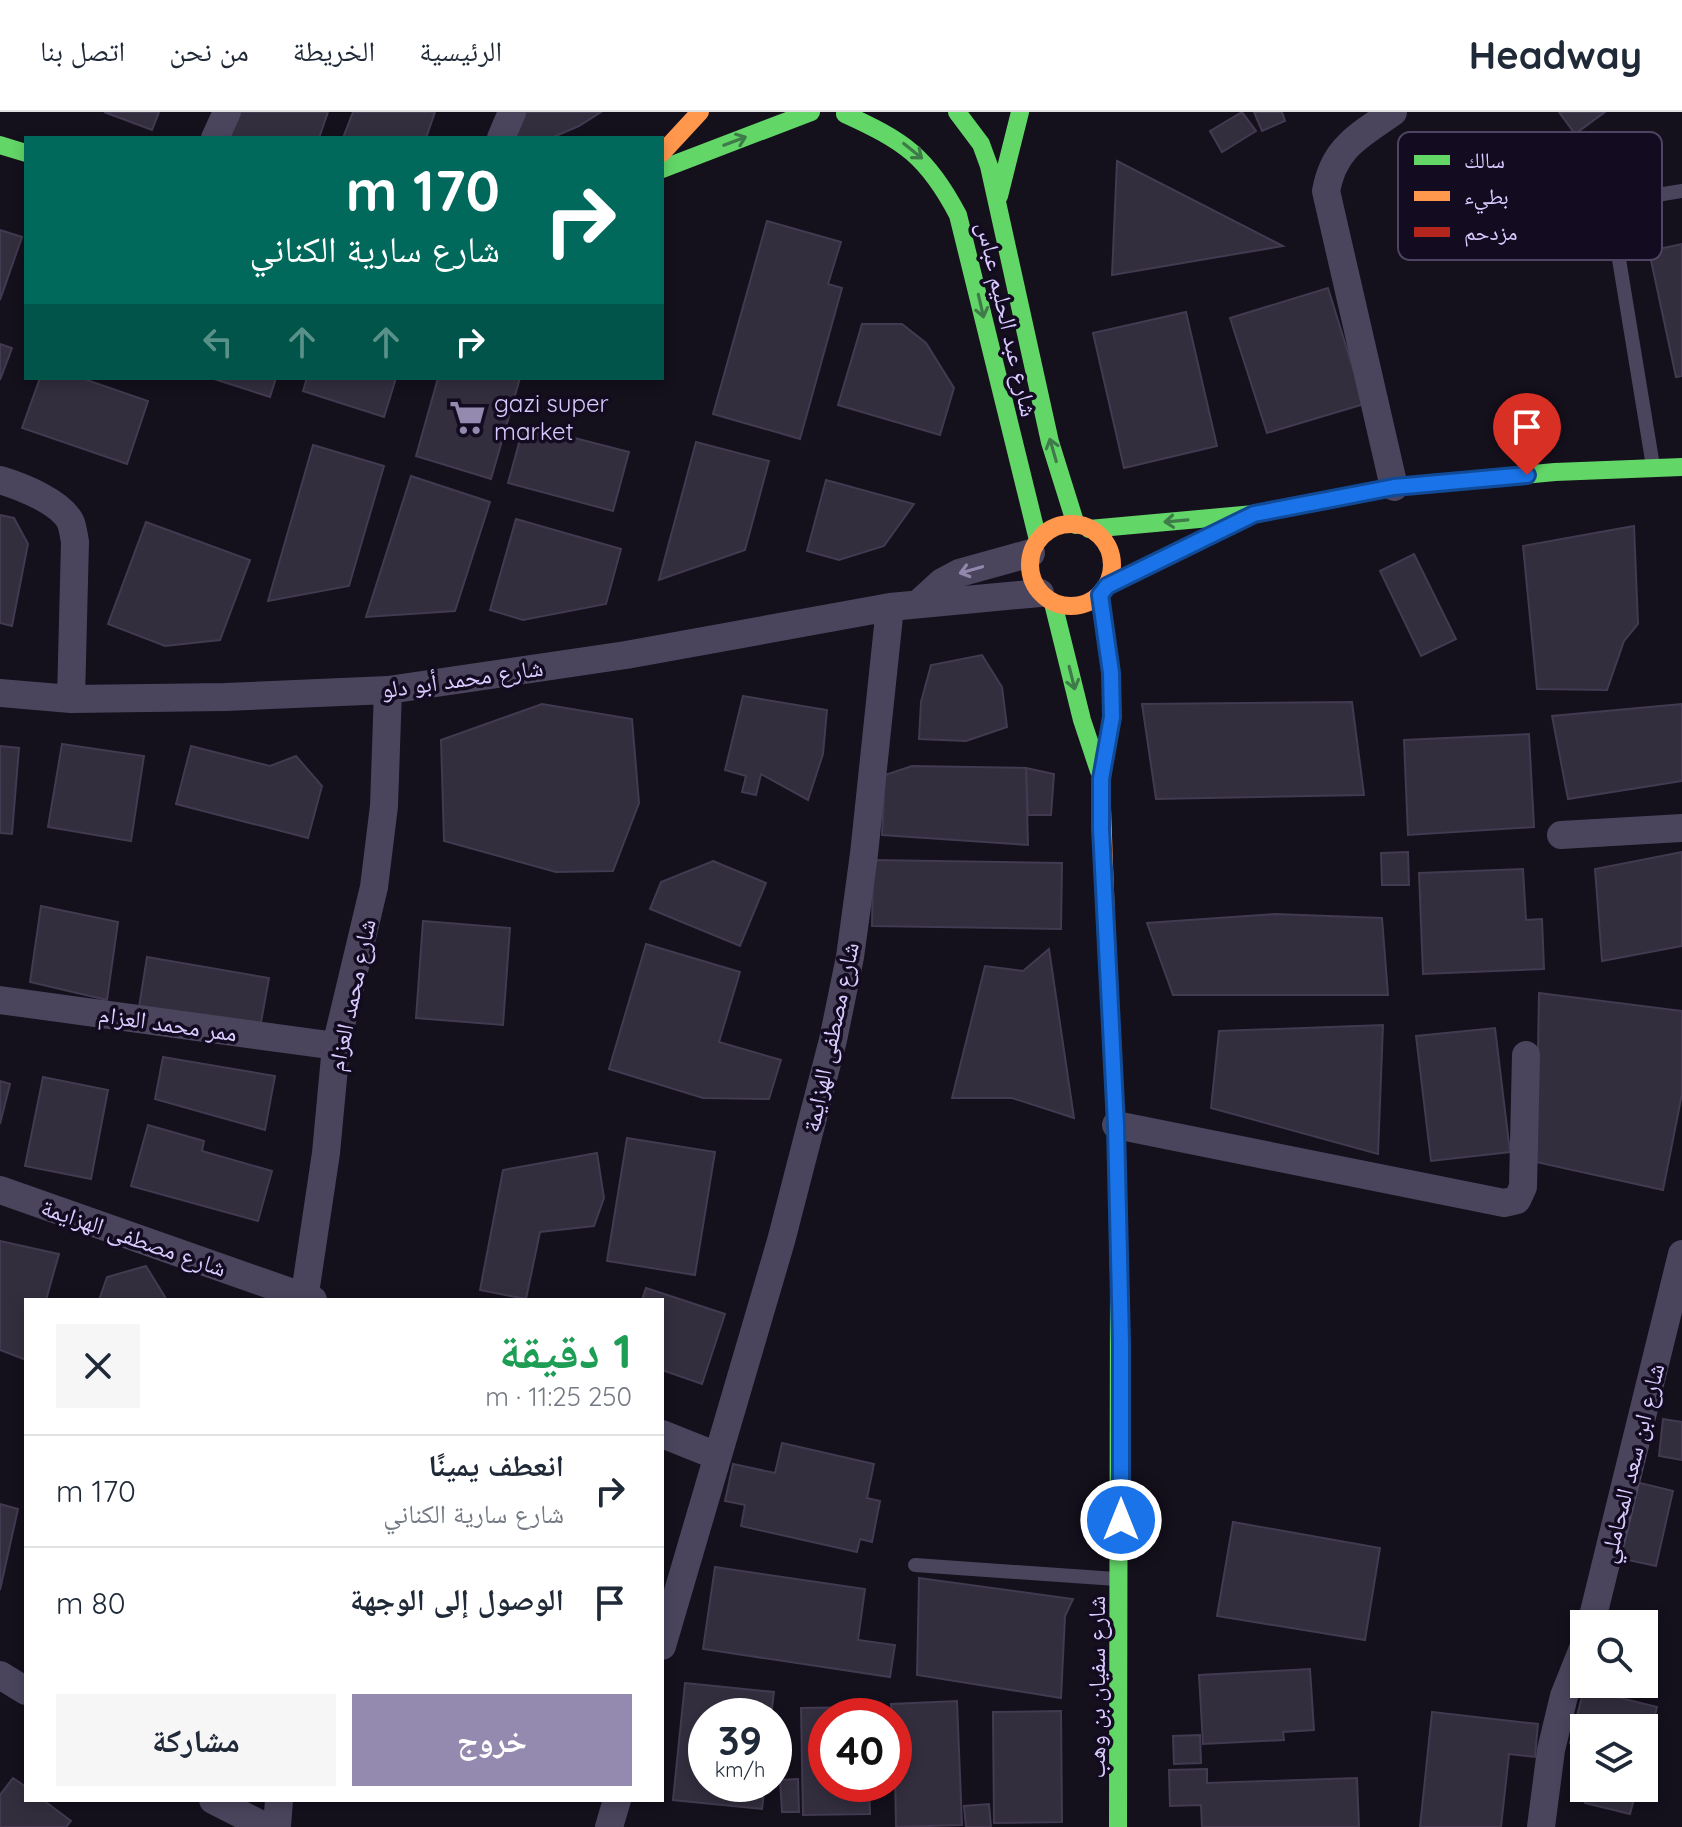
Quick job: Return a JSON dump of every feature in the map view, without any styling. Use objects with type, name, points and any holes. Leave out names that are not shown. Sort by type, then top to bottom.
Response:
[{"type":"street","points":[[216,136],[227,112]]},
{"type":"street","points":[[502,136],[512,112]]},
{"type":"street","points":[[664,151],[700,112]]},
{"type":"street","points":[[664,168],[811,112]]},
{"type":"street","name":"شارع عبد الحليم عباس","points":[[957,112],[981,144],[998,200],[1050,442],[1082,527]]},
{"type":"street","points":[[998,200],[1020,112]]},
{"type":"street","points":[[1393,112],[1349,144],[1330,168],[1326,191],[1394,487]]},
{"type":"street","name":"شارع عبد الحليم عباس","points":[[846,113],[890,134],[918,153],[947,193],[958,215],[1035,546]]},
{"type":"street","points":[[0,145],[24,152]]},
{"type":"street","points":[[1254,514],[1103,590],[1086,604],[1069,606],[1047,598],[1033,581],[1029,567],[1035,546],[1048,531],[1062,525],[1082,527],[1254,514],[1394,487],[1654,466],[1682,467]]},
{"type":"street","points":[[0,480],[19,485],[44,499],[70,521],[75,542],[71,699]]},
{"type":"street","points":[[1082,527],[1102,539],[1110,554],[1112,570],[1103,590]]},
{"type":"street","points":[[919,603],[942,582],[959,573],[1035,546]]},
{"type":"street","name":"شارع سفيان بن وهب","points":[[1103,590],[1112,717],[1101,779],[1116,1125],[1121,1343],[1118,1827]]},
{"type":"street","name":"شارع محمد أبو دلو","points":[[0,693],[71,699],[388,690],[626,655],[890,607],[1047,598]]},
{"type":"street","name":"شارع سفيان بن وهب","points":[[1047,598],[1101,779]]},
{"type":"street","name":"شارع مصطفى الهزايمة","points":[[664,1639],[781,1241],[833,1040],[850,957],[864,854],[890,607]]},
{"type":"street","name":"شارع محمد العزام","points":[[307,1298],[336,1046],[374,887],[384,806],[388,690]]},
{"type":"street","points":[[1561,835],[1682,828]]},
{"type":"street","name":"ممر محمد العزام","points":[[0,1000],[336,1046]]},
{"type":"street","points":[[1116,1125],[1504,1203],[1517,1200],[1523,1187],[1526,1055]]},
{"type":"street","name":"شارع مصطفى الهزايمة","points":[[0,1190],[304,1298]]},
{"type":"street","name":"شارع ابن سعد المحاملي","points":[[1594,1610],[1682,1254]]},
{"type":"street","points":[[664,1435],[717,1456]]},
{"type":"street","points":[[0,1675],[24,1690]]},
{"type":"street","points":[[1541,1827],[1551,1750],[1570,1681]]},
{"type":"street","points":[[217,1802],[266,1827]]},
{"type":"street","points":[[277,1827],[279,1802]]},
{"type":"street","points":[[609,1827],[616,1802]]},
{"type":"lane","points":[[1662,194],[1682,191]]},
{"type":"lane","points":[[1619,260],[1654,466]]},
{"type":"lane","points":[[915,1565],[1121,1579]]},
{"type":"building","points":[[104,112],[159,112],[152,130]]},
{"type":"building","points":[[236,112],[328,112],[320,136],[228,135]]},
{"type":"building","points":[[353,112],[435,112],[427,136],[344,136]]},
{"type":"building","points":[[526,112],[601,112],[556,136],[516,136]]},
{"type":"building","points":[[1242,112],[1256,131],[1222,152],[1210,131]]},
{"type":"building","points":[[1254,112],[1282,112],[1285,121],[1262,131]]},
{"type":"building","points":[[1559,112],[1605,112],[1578,132],[1574,132]]},
{"type":"building","points":[[1117,161],[1283,246],[1112,275]]},
{"type":"building","points":[[767,221],[841,242],[828,284],[842,288],[800,439],[713,414]]},
{"type":"building","points":[[0,230],[22,237],[0,300]]},
{"type":"building","points":[[1682,244],[1682,376],[1676,377],[1651,260],[1662,260],[1662,248]]},
{"type":"building","points":[[1328,288],[1364,404],[1267,433],[1230,318]]},
{"type":"building","points":[[1186,312],[1217,446],[1124,468],[1093,333]]},
{"type":"building","points":[[862,324],[902,324],[926,343],[954,388],[940,435],[838,405]]},
{"type":"building","points":[[0,344],[12,348],[0,380]]},
{"type":"building","points":[[39,380],[87,380],[148,401],[127,464],[22,428]]},
{"type":"building","points":[[217,380],[275,380],[270,397]]},
{"type":"building","points":[[306,380],[395,380],[384,417],[303,391]]},
{"type":"building","name":"gazi super market","points":[[437,380],[519,380],[491,479],[416,456]]},
{"type":"building","points":[[524,425],[629,452],[613,511],[508,483]]},
{"type":"building","points":[[696,442],[769,461],[745,550],[659,580]]},
{"type":"building","points":[[313,445],[384,466],[349,586],[268,601]]},
{"type":"building","points":[[411,476],[490,502],[455,611],[366,617]]},
{"type":"building","points":[[826,480],[914,504],[884,546],[839,560],[807,551]]},
{"type":"building","points":[[0,515],[14,518],[28,544],[12,626],[0,623]]},
{"type":"building","points":[[516,519],[621,549],[606,604],[523,620],[490,610]]},
{"type":"building","points":[[146,522],[250,560],[220,640],[165,646],[108,624]]},
{"type":"building","points":[[1634,526],[1638,624],[1624,641],[1607,690],[1537,689],[1523,546]]},
{"type":"building","points":[[1414,554],[1456,639],[1421,656],[1380,571]]},
{"type":"building","points":[[982,655],[1002,687],[1007,727],[966,741],[919,739],[921,702],[931,665]]},
{"type":"building","points":[[743,696],[827,710],[823,754],[808,800],[761,774],[756,795],[742,792],[746,776],[725,770]]},
{"type":"building","points":[[1352,702],[1364,795],[1156,799],[1142,704]]},
{"type":"building","points":[[542,704],[632,719],[639,803],[613,871],[556,872],[444,841],[441,740]]},
{"type":"building","points":[[1682,704],[1682,781],[1568,799],[1552,716]]},
{"type":"building","points":[[1529,734],[1534,827],[1408,835],[1404,740]]},
{"type":"building","points":[[62,744],[144,756],[131,841],[48,827]]},
{"type":"building","points":[[0,746],[19,748],[12,834],[0,833]]},
{"type":"building","points":[[191,746],[270,766],[296,756],[322,786],[308,838],[176,804]]},
{"type":"building","points":[[912,766],[1026,768],[1028,845],[882,835],[885,775]]},
{"type":"building","points":[[1026,768],[1054,774],[1051,815],[1028,815]]},
{"type":"building","points":[[1408,852],[1409,885],[1382,885],[1381,853]]},
{"type":"building","points":[[1682,852],[1682,946],[1602,961],[1595,869]]},
{"type":"building","points":[[873,860],[1062,863],[1061,929],[872,926]]},
{"type":"building","points":[[713,861],[766,883],[740,946],[650,909],[661,882]]},
{"type":"building","points":[[1523,869],[1526,920],[1542,919],[1544,969],[1423,974],[1419,873]]},
{"type":"building","points":[[41,906],[118,922],[107,1000],[30,982]]},
{"type":"building","points":[[1275,914],[1382,918],[1388,995],[1173,995],[1147,923]]},
{"type":"building","points":[[423,921],[510,928],[503,1025],[416,1018]]},
{"type":"building","points":[[646,944],[740,972],[719,1042],[781,1060],[769,1099],[703,1098],[609,1069]]},
{"type":"building","points":[[1049,949],[1074,1118],[1012,1098],[952,1098],[985,966],[1023,971]]},
{"type":"building","points":[[147,957],[269,978],[260,1028],[139,1007]]},
{"type":"building","points":[[1539,993],[1682,1011],[1682,1094],[1663,1190],[1536,1162]]},
{"type":"building","points":[[1383,1025],[1378,1154],[1211,1108],[1219,1031]]},
{"type":"building","points":[[1495,1028],[1510,1152],[1431,1161],[1416,1036]]},
{"type":"building","points":[[163,1057],[275,1076],[265,1130],[155,1099]]},
{"type":"building","points":[[43,1077],[108,1090],[91,1179],[25,1166]]},
{"type":"building","points":[[0,1081],[10,1084],[0,1124]]},
{"type":"building","points":[[148,1125],[204,1141],[202,1151],[272,1171],[258,1221],[131,1186]]},
{"type":"building","points":[[627,1138],[715,1152],[695,1275],[607,1261]]},
{"type":"building","points":[[597,1153],[604,1198],[594,1226],[540,1232],[526,1298],[480,1290],[503,1170]]},
{"type":"building","points":[[0,1241],[59,1254],[47,1298],[24,1298],[24,1359],[0,1350]]},
{"type":"building","points":[[146,1266],[165,1298],[100,1298],[107,1277]]},
{"type":"building","points":[[646,1288],[725,1314],[702,1384],[664,1371],[664,1298],[643,1298]]},
{"type":"building","points":[[1663,1419],[1682,1422],[1682,1460],[1659,1456]]},
{"type":"building","points":[[782,1443],[874,1464],[867,1498],[880,1501],[872,1542],[860,1539],[857,1552],[741,1526],[745,1505],[725,1501],[733,1464],[775,1473]]},
{"type":"building","points":[[1636,1482],[1673,1491],[1656,1566],[1619,1558]]},
{"type":"building","points":[[0,1504],[18,1509],[0,1590]]},
{"type":"building","points":[[1233,1522],[1380,1548],[1365,1640],[1217,1616]]},
{"type":"building","points":[[715,1567],[865,1589],[858,1640],[895,1645],[890,1677],[703,1649]]},
{"type":"building","points":[[919,1578],[1073,1599],[1065,1616],[1061,1698],[917,1675]]},
{"type":"building","points":[[1310,1669],[1314,1730],[1283,1732],[1284,1740],[1203,1744],[1199,1675]]},
{"type":"building","points":[[685,1683],[774,1692],[773,1698],[688,1698],[688,1802],[673,1800]]},
{"type":"building","points":[[1582,1698],[1620,1698],[1657,1707],[1655,1714],[1578,1714]]},
{"type":"building","points":[[957,1701],[962,1825],[896,1827],[896,1802],[912,1802],[912,1703]]},
{"type":"building","points":[[801,1708],[808,1708],[808,1802],[870,1802],[870,1814],[803,1815]]},
{"type":"building","points":[[1061,1711],[1062,1822],[994,1823],[993,1712]]},
{"type":"building","points":[[1432,1712],[1538,1724],[1535,1757],[1509,1754],[1501,1827],[1420,1827]]},
{"type":"building","points":[[1200,1735],[1201,1763],[1174,1764],[1173,1736]]},
{"type":"building","points":[[1207,1769],[1207,1783],[1357,1778],[1359,1827],[1202,1827],[1201,1805],[1170,1806],[1169,1770]]},
{"type":"building","points":[[13,1778],[24,1786],[24,1802],[46,1802],[71,1821],[66,1827],[0,1827],[0,1795]]},
{"type":"building","points":[[792,1779],[798,1779],[799,1812],[782,1812],[781,1802],[792,1802]]},
{"type":"building","points":[[693,1802],[763,1802],[762,1809]]},
{"type":"building","points":[[1585,1802],[1633,1802],[1630,1814]]},
{"type":"building","points":[[989,1804],[991,1827],[966,1827],[964,1806]]},
{"type":"traffic: fast","points":[[664,168],[811,112]]},
{"type":"traffic: fast","points":[[957,112],[981,144],[989,166],[1050,442],[1076,525]]},
{"type":"traffic: fast","points":[[999,196],[1020,112]]},
{"type":"traffic: fast","points":[[845,114],[912,152],[936,178],[958,215],[1038,540]]},
{"type":"traffic: fast","points":[[0,145],[24,152]]},
{"type":"traffic: fast","points":[[1089,529],[1254,514],[1394,487],[1555,472],[1682,467]]},
{"type":"traffic: fast","points":[[1107,586],[1232,525]]},
{"type":"traffic: fast","points":[[1053,603],[1082,720],[1099,771]]},
{"type":"traffic: fast","points":[[1118,1827],[1119,1274]]},
{"type":"traffic: slow","points":[[664,151],[700,112]]},
{"type":"traffic: slow","points":[[1071,524],[1087,527],[1100,536],[1109,549],[1112,565],[1109,581],[1100,594],[1087,603],[1071,606],[1055,603],[1042,594],[1033,581],[1030,565],[1033,549],[1042,536],[1055,527],[1071,524]]},
{"type":"traffic: slow","points":[[1100,595],[1111,673],[1112,717],[1101,779],[1106,920]]},
{"type":"traffic: jam","points":[[1106,920],[1116,1125],[1119,1274]]},
{"type":"place","name":"gazi super market","points":[[468,417]]},
{"type":"route","points":[[1121,1520],[1116,1125],[1101,829],[1101,779],[1112,717],[1111,673],[1100,595],[1107,586],[1254,514],[1394,487],[1527,475]]}]
